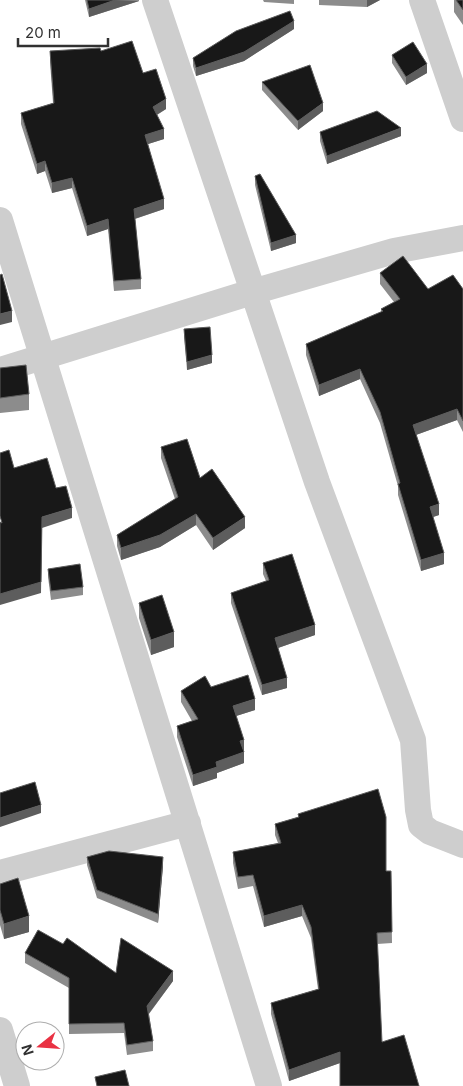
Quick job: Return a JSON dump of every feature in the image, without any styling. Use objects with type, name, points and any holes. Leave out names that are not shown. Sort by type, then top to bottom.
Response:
[{"type":"street","points":[[155,0],[317,482],[413,740],[418,810],[421,825],[430,832],[463,845]]},
{"type":"street","points":[[422,0],[463,119]]},
{"type":"street","points":[[0,220],[270,1086]]},
{"type":"street","points":[[0,370],[44,358],[252,292],[394,251],[463,238]]},
{"type":"street","points":[[0,873],[188,823]]},
{"type":"street","points":[[0,1030],[17,1086]]},
{"type":"building","points":[[87,0],[115,0],[89,9]]},
{"type":"building","points":[[456,0],[463,0],[463,10]]},
{"type":"building","points":[[290,11],[294,21],[244,52],[196,68],[193,58],[236,31]]},
{"type":"building","points":[[132,41],[143,73],[156,69],[166,99],[153,107],[164,129],[145,135],[164,199],[134,209],[141,279],[114,281],[108,219],[87,226],[72,178],[52,183],[45,161],[37,164],[21,113],[54,103],[50,51],[100,48],[101,51]]},
{"type":"building","points":[[413,42],[427,64],[406,77],[392,55]]},
{"type":"building","points":[[310,65],[323,103],[298,121],[262,82]]},
{"type":"building","points":[[377,111],[401,128],[327,156],[320,132]]},
{"type":"building","points":[[260,174],[296,235],[271,243],[255,176]]},
{"type":"building","points":[[403,256],[428,289],[453,275],[463,289],[463,421],[457,409],[413,425],[439,504],[430,507],[444,553],[421,560],[398,484],[400,483],[380,412],[360,369],[319,385],[306,344],[383,311],[381,309],[400,299],[380,273]]},
{"type":"building","points":[[2,274],[12,311],[0,314],[0,275]]},
{"type":"building","points":[[210,327],[212,355],[187,362],[184,329]]},
{"type":"building","points":[[26,365],[29,394],[0,398],[0,368]]},
{"type":"building","points":[[187,439],[200,478],[212,469],[245,517],[213,538],[196,514],[160,535],[121,548],[117,535],[178,497],[161,447]]},
{"type":"building","points":[[9,450],[14,468],[47,458],[56,488],[66,486],[72,508],[42,517],[41,582],[0,594],[0,522],[2,523],[0,516],[0,453]]},
{"type":"building","points":[[292,554],[315,625],[275,638],[287,678],[262,685],[231,593],[269,580],[263,563]]},
{"type":"building","points":[[80,564],[83,587],[51,591],[48,569]]},
{"type":"building","points":[[162,595],[174,632],[151,640],[139,603]]},
{"type":"building","points":[[248,675],[255,699],[233,706],[244,740],[240,741],[244,752],[216,762],[217,767],[193,775],[177,726],[198,719],[181,691],[205,676],[211,687]]},
{"type":"building","points":[[35,782],[41,805],[0,818],[0,793]]},
{"type":"building","points":[[378,789],[386,817],[386,871],[391,871],[392,932],[377,933],[382,1042],[404,1035],[419,1086],[340,1086],[340,1052],[289,1070],[271,1003],[319,989],[311,927],[302,905],[264,916],[253,875],[238,877],[233,852],[281,843],[275,824],[299,817],[298,814]]},
{"type":"building","points":[[109,851],[163,857],[158,914],[97,890],[87,857]]},
{"type":"building","points":[[18,878],[29,916],[4,924],[0,910],[0,884]]},
{"type":"building","points":[[38,930],[63,944],[67,938],[116,973],[121,938],[173,971],[147,1006],[153,1041],[127,1045],[124,1023],[69,1024],[69,978],[25,953]]},
{"type":"building","points":[[125,1070],[129,1086],[97,1086],[95,1077]]}]
